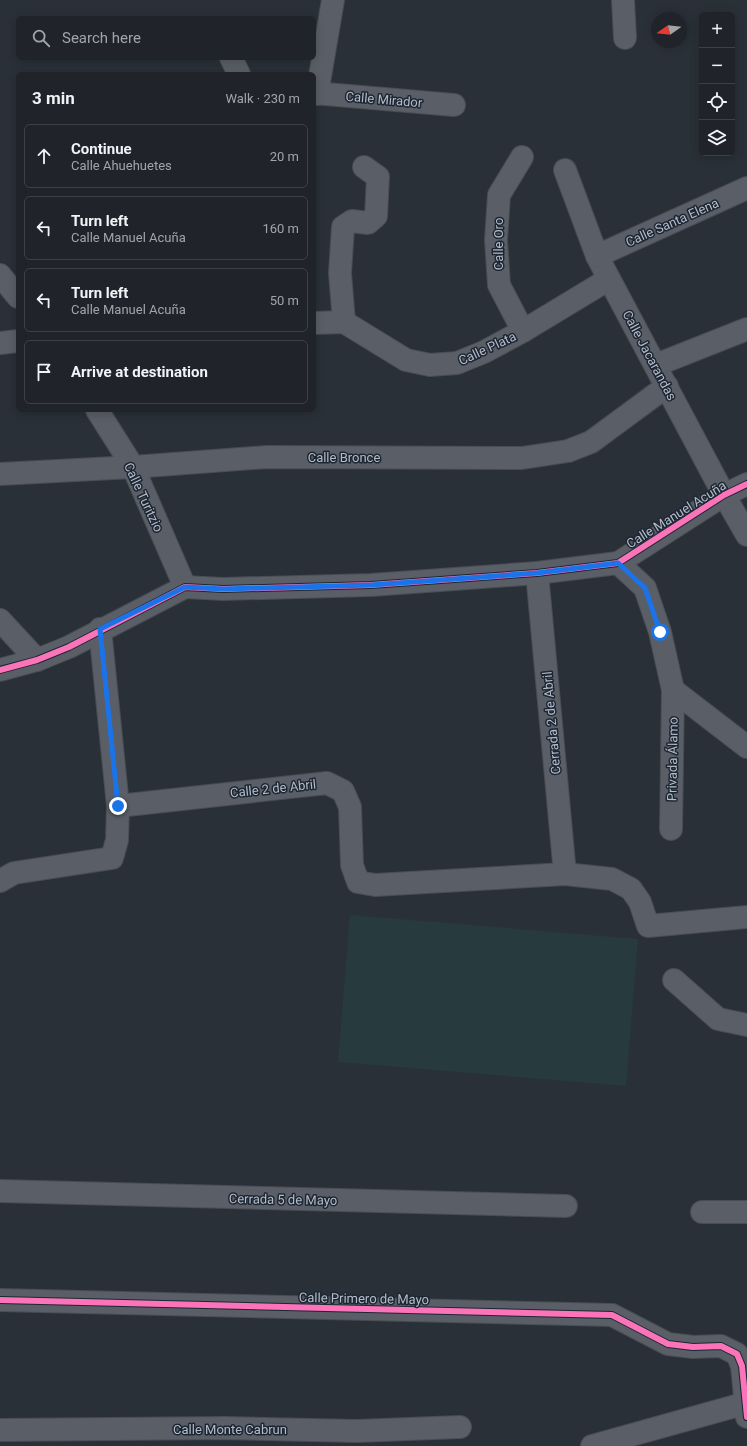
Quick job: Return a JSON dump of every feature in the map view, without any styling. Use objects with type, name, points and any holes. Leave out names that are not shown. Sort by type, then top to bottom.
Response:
[{"type":"street","points":[[316,93],[333,0]]},
{"type":"street","points":[[623,0],[625,38]]},
{"type":"street","points":[[232,60],[238,72]]},
{"type":"street","name":"Calle Mirador","points":[[316,93],[454,105]]},
{"type":"street","name":"Calle Oro","points":[[522,157],[499,195],[496,240],[499,285],[523,331]]},
{"type":"street","points":[[316,323],[344,322],[340,273],[343,227],[352,221],[368,223],[376,216],[378,177],[364,167]]},
{"type":"street","name":"Calle Jacarandas","points":[[565,170],[598,256],[724,495],[747,535]]},
{"type":"street","name":"Calle Santa Elena","points":[[598,256],[747,188]]},
{"type":"street","points":[[0,275],[16,295]]},
{"type":"street","name":"Calle Plata","points":[[344,322],[406,360],[430,365],[457,363],[484,352],[523,331],[610,279]]},
{"type":"street","points":[[656,365],[747,329]]},
{"type":"street","points":[[0,343],[16,341]]},
{"type":"street","name":"Calle Bronce","points":[[0,474],[132,467],[267,457],[522,458],[568,451],[591,442],[667,386]]},
{"type":"street","name":"Calle Turitzio","points":[[98,412],[132,467],[185,587]]},
{"type":"street","name":"Calle Manuel Acuña","points":[[0,670],[37,660],[69,646],[185,587],[223,589],[371,585],[537,573],[618,563],[724,495],[747,484]]},
{"type":"street","name":"Privada Álamo","points":[[618,563],[645,588],[660,632],[673,690],[671,829]]},
{"type":"street","name":"Cerrada 2 de Abril","points":[[537,573],[565,874]]},
{"type":"street","points":[[0,620],[37,660]]},
{"type":"street","points":[[5,872],[112,858],[117,840],[118,806],[100,629]]},
{"type":"street","points":[[673,690],[747,747]]},
{"type":"street","name":"Calle 2 de Abril","points":[[118,806],[327,782],[343,791],[350,806],[352,864],[358,882],[375,885],[565,874]]},
{"type":"street","points":[[565,874],[612,879],[631,889],[640,902],[648,926],[747,917]]},
{"type":"street","points":[[674,980],[718,1019],[747,1025]]},
{"type":"street","name":"Cerrada 5 de Mayo","points":[[0,1191],[566,1206]]},
{"type":"street","points":[[702,1212],[747,1212]]},
{"type":"street","name":"Calle Primero de Mayo","points":[[0,1300],[612,1315],[668,1344],[693,1347],[720,1346],[737,1354],[742,1366],[746,1410]]},
{"type":"street","points":[[592,1446],[746,1410]]},
{"type":"street","name":"Calle Monte Cabrun","points":[[0,1430],[224,1437],[357,1438],[460,1427]]},
{"type":"green space","points":[[350,915],[638,939],[626,1086],[338,1062]]},
{"type":"cycle path","points":[[0,670],[37,660],[69,647],[185,587],[223,589],[371,585],[537,573],[618,563],[724,495],[747,484]]},
{"type":"cycle path","points":[[0,1300],[612,1315],[668,1344],[693,1347],[721,1346],[737,1354],[742,1366],[747,1417]]},
{"type":"route","points":[[118,806],[100,629],[185,587],[223,589],[371,585],[537,573],[618,563],[645,588],[660,632]]}]
